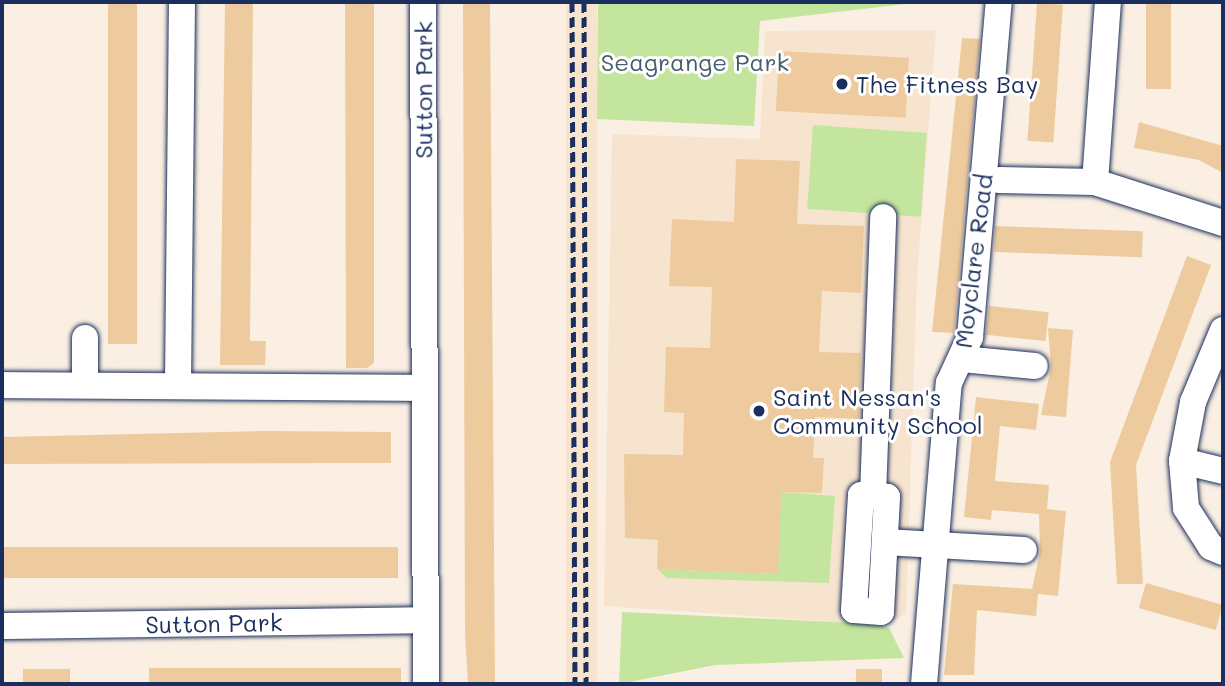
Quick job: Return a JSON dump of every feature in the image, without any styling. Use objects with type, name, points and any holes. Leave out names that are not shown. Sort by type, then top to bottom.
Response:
[{"type":"street","points":[[178,383],[182,2]]},
{"type":"street","name":"Sutton Park","points":[[423,2],[426,684]]},
{"type":"street","name":"Moyclare Road","points":[[924,684],[932,543],[949,383],[970,337],[999,2]]},
{"type":"street","points":[[1095,182],[1108,2]]},
{"type":"street","points":[[999,180],[1095,182],[1223,223]]},
{"type":"street","points":[[873,496],[883,217]]},
{"type":"street","points":[[1223,330],[1193,402],[1182,461],[1186,508],[1211,547],[1223,552]]},
{"type":"street","points":[[85,338],[85,384]]},
{"type":"street","points":[[962,359],[1035,366]]},
{"type":"street","points":[[2,386],[178,383],[423,388]]},
{"type":"street","points":[[1182,461],[1223,471]]},
{"type":"street","points":[[861,495],[887,497],[885,542],[881,612],[854,610],[861,495]]},
{"type":"street","points":[[885,542],[1024,550]]},
{"type":"street","name":"Sutton Park","points":[[2,626],[426,620]]},
{"type":"shaded area","points":[[566,2],[597,2],[597,684],[566,684]]},
{"type":"shaded area","name":"Saint Nessan's Community School","points":[[936,30],[917,278],[906,613],[885,625],[604,606],[612,134],[760,139],[765,31]]},
{"type":"green space","name":"Seagrange Park","points":[[598,2],[923,2],[760,21],[754,126],[597,119]]},
{"type":"green space","points":[[813,125],[927,133],[921,217],[807,209]]},
{"type":"green space","points":[[781,492],[835,496],[829,583],[667,578],[657,569],[777,574]]},
{"type":"green space","points":[[622,612],[876,624],[889,628],[904,658],[715,665],[619,684]]},
{"type":"building","points":[[108,2],[137,2],[137,344],[108,344]]},
{"type":"building","points":[[225,2],[253,2],[250,341],[266,341],[265,365],[220,365]]},
{"type":"building","points":[[345,2],[374,2],[374,363],[367,368],[346,368]]},
{"type":"building","points":[[463,2],[490,2],[495,684],[468,684],[465,633]]},
{"type":"building","points":[[1146,2],[1171,2],[1171,89],[1146,89]]},
{"type":"building","points":[[1037,3],[1063,5],[1053,142],[1027,141]]},
{"type":"building","points":[[962,38],[980,39],[954,333],[932,332]]},
{"type":"building","name":"The Fitness Bay","points":[[779,51],[909,58],[906,118],[776,111]]},
{"type":"building","points":[[1139,122],[1223,146],[1223,173],[1199,160],[1134,148]]},
{"type":"building","points":[[736,159],[800,161],[797,224],[864,226],[861,293],[822,291],[819,352],[861,353],[859,419],[815,417],[813,458],[824,458],[822,493],[781,492],[778,574],[657,569],[658,540],[625,538],[624,454],[683,455],[684,413],[664,412],[666,347],[710,348],[712,287],[669,286],[672,219],[734,222]]},
{"type":"building","points":[[995,226],[1143,231],[1142,257],[994,252]]},
{"type":"building","points":[[1187,256],[1211,265],[1136,465],[1143,584],[1117,584],[1110,462]]},
{"type":"building","points":[[989,306],[1049,312],[1046,341],[986,335]]},
{"type":"building","points":[[1048,328],[1073,330],[1066,417],[1041,415],[1051,367]]},
{"type":"building","points":[[976,397],[1039,404],[1036,430],[1000,426],[995,481],[1049,485],[1047,509],[1066,511],[1058,596],[1038,594],[1036,616],[977,610],[974,675],[944,675],[953,584],[1032,589],[1040,552],[1039,514],[992,510],[991,520],[964,517]]},
{"type":"building","points":[[262,431],[391,432],[391,463],[2,464],[2,437]]},
{"type":"building","points":[[2,547],[398,547],[398,578],[2,578]]},
{"type":"building","points":[[1146,583],[1223,605],[1216,630],[1139,608]]},
{"type":"building","points":[[149,668],[401,668],[401,684],[149,684]]},
{"type":"building","points":[[23,669],[70,669],[70,684],[23,684]]},
{"type":"building","points":[[856,669],[882,669],[882,684],[856,684]]},
{"type":"railway","points":[[572,2],[575,684]]},
{"type":"railway","points":[[584,2],[586,684]]},
{"type":"place","name":"The Fitness Bay","points":[[842,84]]},
{"type":"place","name":"Saint Nessan's Community School","points":[[759,411]]}]
